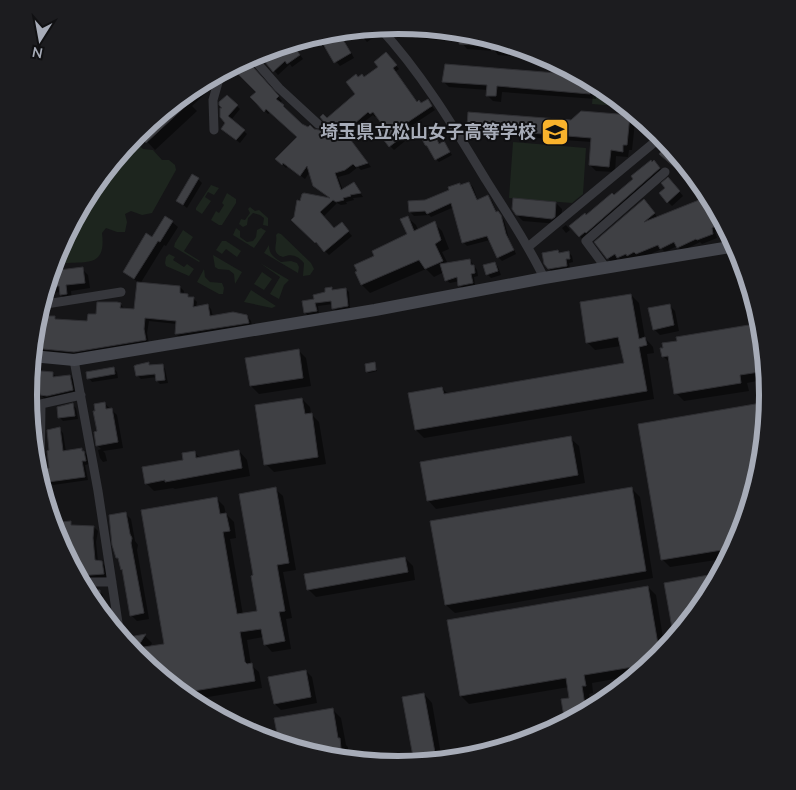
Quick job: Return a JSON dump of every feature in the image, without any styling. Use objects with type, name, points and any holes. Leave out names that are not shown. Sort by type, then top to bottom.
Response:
[{"type":"street","points":[[386,34],[400,49],[456,130],[528,247],[544,278]]},
{"type":"street","points":[[257,63],[278,88],[318,124]]},
{"type":"street","points":[[214,130],[214,100],[219,81]]},
{"type":"street","points":[[528,247],[655,142]]},
{"type":"street","points":[[606,268],[586,241],[666,172]]},
{"type":"street","points":[[39,357],[74,360],[375,310],[544,278],[728,247]]},
{"type":"street","points":[[49,304],[120,292]]},
{"type":"street","points":[[74,360],[118,624]]},
{"type":"street","points":[[41,447],[42,404],[81,395]]},
{"type":"street","points":[[89,582],[112,582]]},
{"type":"shaded area","points":[[593,91],[615,106],[592,104]]},
{"type":"shaded area","points":[[513,142],[586,148],[583,194],[572,203],[509,198]]},
{"type":"shaded area","points":[[138,145],[143,149],[153,150],[162,160],[169,160],[175,165],[176,170],[152,213],[142,215],[131,211],[125,214],[127,222],[125,232],[117,232],[106,228],[102,233],[100,254],[95,259],[62,264],[85,214],[111,175]]},
{"type":"shaded area","points":[[211,185],[219,188],[214,195],[208,192],[205,197],[211,201],[202,214],[196,208]]},
{"type":"shaded area","points":[[227,193],[236,199],[236,203],[222,225],[219,225],[211,220],[216,211],[219,213],[224,205],[222,203]]},
{"type":"shaded area","points":[[250,207],[255,211],[259,210],[268,218],[268,226],[263,225],[264,218],[253,213],[248,218],[247,225],[243,227],[239,224],[241,219],[245,220],[250,213],[248,209]]},
{"type":"shaded area","points":[[236,228],[240,231],[240,237],[247,242],[253,241],[257,230],[261,228],[266,231],[254,248],[233,235]]},
{"type":"shaded area","points":[[183,230],[193,237],[184,251],[199,262],[174,247]]},
{"type":"shaded area","points":[[278,233],[311,263],[314,269],[310,275],[303,276],[304,263],[297,257],[289,255],[283,257],[277,253],[275,248],[276,235]]},
{"type":"shaded area","points":[[222,241],[226,241],[241,251],[237,257],[226,249],[222,254],[216,250]]},
{"type":"shaded area","points":[[269,245],[271,253],[281,262],[291,261],[297,263],[299,267],[298,273],[264,253]]},
{"type":"shaded area","points":[[169,254],[175,257],[173,260],[184,267],[187,264],[194,269],[189,276],[166,266],[166,257]]},
{"type":"shaded area","points":[[213,255],[242,272],[235,284],[234,274],[229,270],[215,267]]},
{"type":"shaded area","points":[[260,263],[289,280],[284,285],[279,299],[270,294],[280,277]]},
{"type":"shaded area","points":[[204,269],[205,277],[210,282],[222,283],[224,288],[223,294],[219,294],[197,282]]},
{"type":"shaded area","points":[[262,272],[272,279],[264,290],[254,284]]},
{"type":"shaded area","points":[[251,290],[276,306],[272,308],[244,302]]},
{"type":"building","points":[[342,38],[351,53],[334,63],[323,44],[321,46],[318,43]]},
{"type":"building","points":[[460,40],[491,46],[459,44]]},
{"type":"building","points":[[491,46],[505,51],[491,50]]},
{"type":"building","points":[[296,49],[300,55],[287,64],[285,61],[273,72],[265,62],[270,57],[292,50],[293,52]]},
{"type":"building","points":[[386,52],[397,65],[393,68],[417,102],[419,100],[421,103],[428,99],[432,106],[402,126],[407,133],[389,147],[377,131],[384,127],[373,112],[370,114],[368,112],[354,124],[356,127],[347,135],[368,163],[356,167],[353,164],[345,170],[335,173],[341,190],[354,182],[361,193],[350,195],[343,198],[344,200],[336,202],[333,200],[320,212],[334,228],[342,222],[349,231],[324,252],[316,242],[291,220],[294,217],[297,200],[300,201],[302,194],[330,198],[313,186],[307,166],[300,176],[275,159],[297,137],[266,109],[264,112],[250,97],[256,92],[236,72],[251,65],[279,96],[276,99],[283,106],[302,124],[308,127],[310,125],[314,129],[319,130],[324,125],[320,117],[323,114],[327,118],[355,94],[346,82],[356,74],[358,77],[362,74],[364,77],[378,67],[374,62]]},
{"type":"building","points":[[445,64],[563,74],[590,89],[590,94],[497,86],[496,96],[486,96],[487,85],[442,82]]},
{"type":"building","points":[[227,95],[238,105],[228,116],[245,130],[236,140],[221,129],[225,123],[220,117],[220,108],[222,108],[219,102]]},
{"type":"building","points":[[189,101],[190,102],[146,143],[143,140],[160,123],[178,108]]},
{"type":"building","points":[[581,111],[626,115],[630,118],[627,145],[623,145],[623,152],[611,150],[609,167],[589,165],[591,138],[471,128],[471,126],[467,126],[468,112],[571,120]]},
{"type":"building","points":[[434,132],[439,144],[444,141],[450,152],[435,160],[421,137]]},
{"type":"building","points":[[663,150],[687,178],[659,154]]},
{"type":"building","points":[[651,160],[652,162],[654,160],[660,168],[579,237],[569,226],[585,213],[586,215],[612,193],[614,195],[633,179],[631,176]]},
{"type":"building","points":[[192,174],[199,178],[183,205],[176,201]]},
{"type":"building","points":[[668,177],[680,191],[667,203],[659,193],[665,188],[661,183]]},
{"type":"building","points":[[469,182],[477,200],[488,195],[496,212],[498,211],[501,215],[506,234],[514,250],[497,258],[487,236],[462,243],[451,203],[427,214],[425,211],[409,212],[408,201],[425,200],[449,190],[448,187]]},
{"type":"building","points":[[513,198],[556,202],[555,217],[552,219],[516,215],[512,209]]},
{"type":"building","points":[[644,199],[655,213],[644,222],[701,199],[717,225],[712,228],[713,234],[696,239],[677,248],[674,242],[660,249],[658,245],[636,254],[634,252],[617,258],[615,254],[607,259],[594,242]]},
{"type":"building","points":[[165,216],[173,221],[134,279],[123,272],[146,233],[152,237]]},
{"type":"building","points":[[408,216],[414,231],[435,221],[441,240],[435,244],[443,261],[425,269],[419,260],[361,285],[354,265],[374,256],[372,251],[407,234],[400,219]]},
{"type":"building","points":[[558,250],[559,253],[569,251],[570,259],[566,259],[567,266],[548,269],[544,264],[542,253]]},
{"type":"building","points":[[470,259],[471,265],[474,265],[475,273],[471,274],[473,283],[458,286],[457,277],[445,281],[440,264]]},
{"type":"building","points":[[495,262],[498,271],[486,275],[483,265]]},
{"type":"building","points":[[83,267],[85,283],[66,285],[67,294],[60,295],[59,286],[54,286],[59,270]]},
{"type":"building","points":[[137,282],[180,286],[180,293],[188,294],[188,297],[194,297],[193,307],[208,304],[210,316],[233,312],[247,315],[249,323],[175,334],[176,321],[145,318],[146,340],[74,352],[40,349],[46,316],[55,316],[55,319],[87,321],[88,314],[96,314],[97,302],[117,302],[121,303],[120,308],[134,309]]},
{"type":"building","points":[[332,287],[332,290],[346,288],[348,306],[332,309],[331,301],[315,303],[317,311],[304,313],[302,301],[314,299],[313,295],[325,292],[325,288]]},
{"type":"building","points":[[631,294],[639,339],[645,337],[647,345],[639,347],[647,391],[415,430],[408,393],[442,387],[444,394],[624,363],[618,337],[586,343],[580,302]]},
{"type":"building","points":[[670,304],[674,325],[653,330],[648,308]]},
{"type":"building","points":[[752,325],[758,372],[740,375],[741,383],[674,394],[668,356],[662,357],[660,348],[663,348],[662,343],[677,341],[676,337]]},
{"type":"building","points":[[299,349],[303,378],[250,386],[245,358]]},
{"type":"building","points":[[149,362],[149,365],[163,364],[165,380],[156,381],[155,374],[136,376],[134,366]]},
{"type":"building","points":[[375,362],[376,370],[366,372],[365,364]]},
{"type":"building","points":[[114,367],[115,374],[87,379],[86,372]]},
{"type":"building","points":[[38,371],[53,372],[53,377],[70,375],[73,390],[47,396],[40,395]]},
{"type":"building","points":[[302,398],[305,414],[312,413],[318,457],[264,465],[255,405]]},
{"type":"building","points":[[105,402],[106,409],[112,408],[118,442],[96,446],[94,432],[97,431],[93,411],[95,411],[94,404]]},
{"type":"building","points":[[73,403],[75,416],[58,418],[57,407]]},
{"type":"building","points":[[759,403],[756,442],[747,488],[724,550],[661,560],[638,424]]},
{"type":"building","points":[[60,427],[63,451],[82,448],[82,451],[84,451],[86,461],[82,461],[85,477],[48,482],[46,469],[49,468],[47,430]]},
{"type":"building","points":[[571,436],[578,475],[427,501],[420,462]]},
{"type":"building","points":[[239,450],[242,468],[145,484],[142,467],[183,460],[182,453],[195,451],[196,458]]},
{"type":"building","points":[[276,487],[289,563],[277,565],[285,611],[279,612],[285,641],[264,645],[261,629],[240,632],[245,662],[247,664],[252,663],[255,681],[192,691],[160,667],[140,647],[164,644],[141,510],[217,497],[220,514],[226,513],[230,531],[223,532],[237,614],[257,611],[251,576],[253,575],[239,494]]},
{"type":"building","points":[[632,487],[646,571],[445,605],[430,521]]},
{"type":"building","points":[[126,512],[144,613],[130,616],[122,569],[112,545],[109,515]]},
{"type":"building","points":[[71,521],[71,525],[94,526],[95,560],[102,561],[104,574],[85,575],[60,522]]},
{"type":"building","points":[[405,557],[408,572],[307,590],[304,574]]},
{"type":"building","points":[[712,574],[685,615],[672,630],[664,583]]},
{"type":"building","points":[[648,586],[658,645],[637,666],[584,675],[586,686],[582,686],[585,704],[564,716],[561,699],[569,698],[566,678],[460,696],[447,620]]},
{"type":"building","points":[[94,590],[100,590],[100,599]]},
{"type":"building","points":[[146,634],[139,646],[130,637]]},
{"type":"building","points":[[306,670],[311,697],[274,704],[268,677]]},
{"type":"building","points":[[424,693],[435,754],[413,755],[402,697]]},
{"type":"building","points":[[333,708],[341,751],[305,744],[277,735],[274,718]]},
{"type":"place","name":"埼玉県立松山女子高等学校","points":[[555,132]]}]
